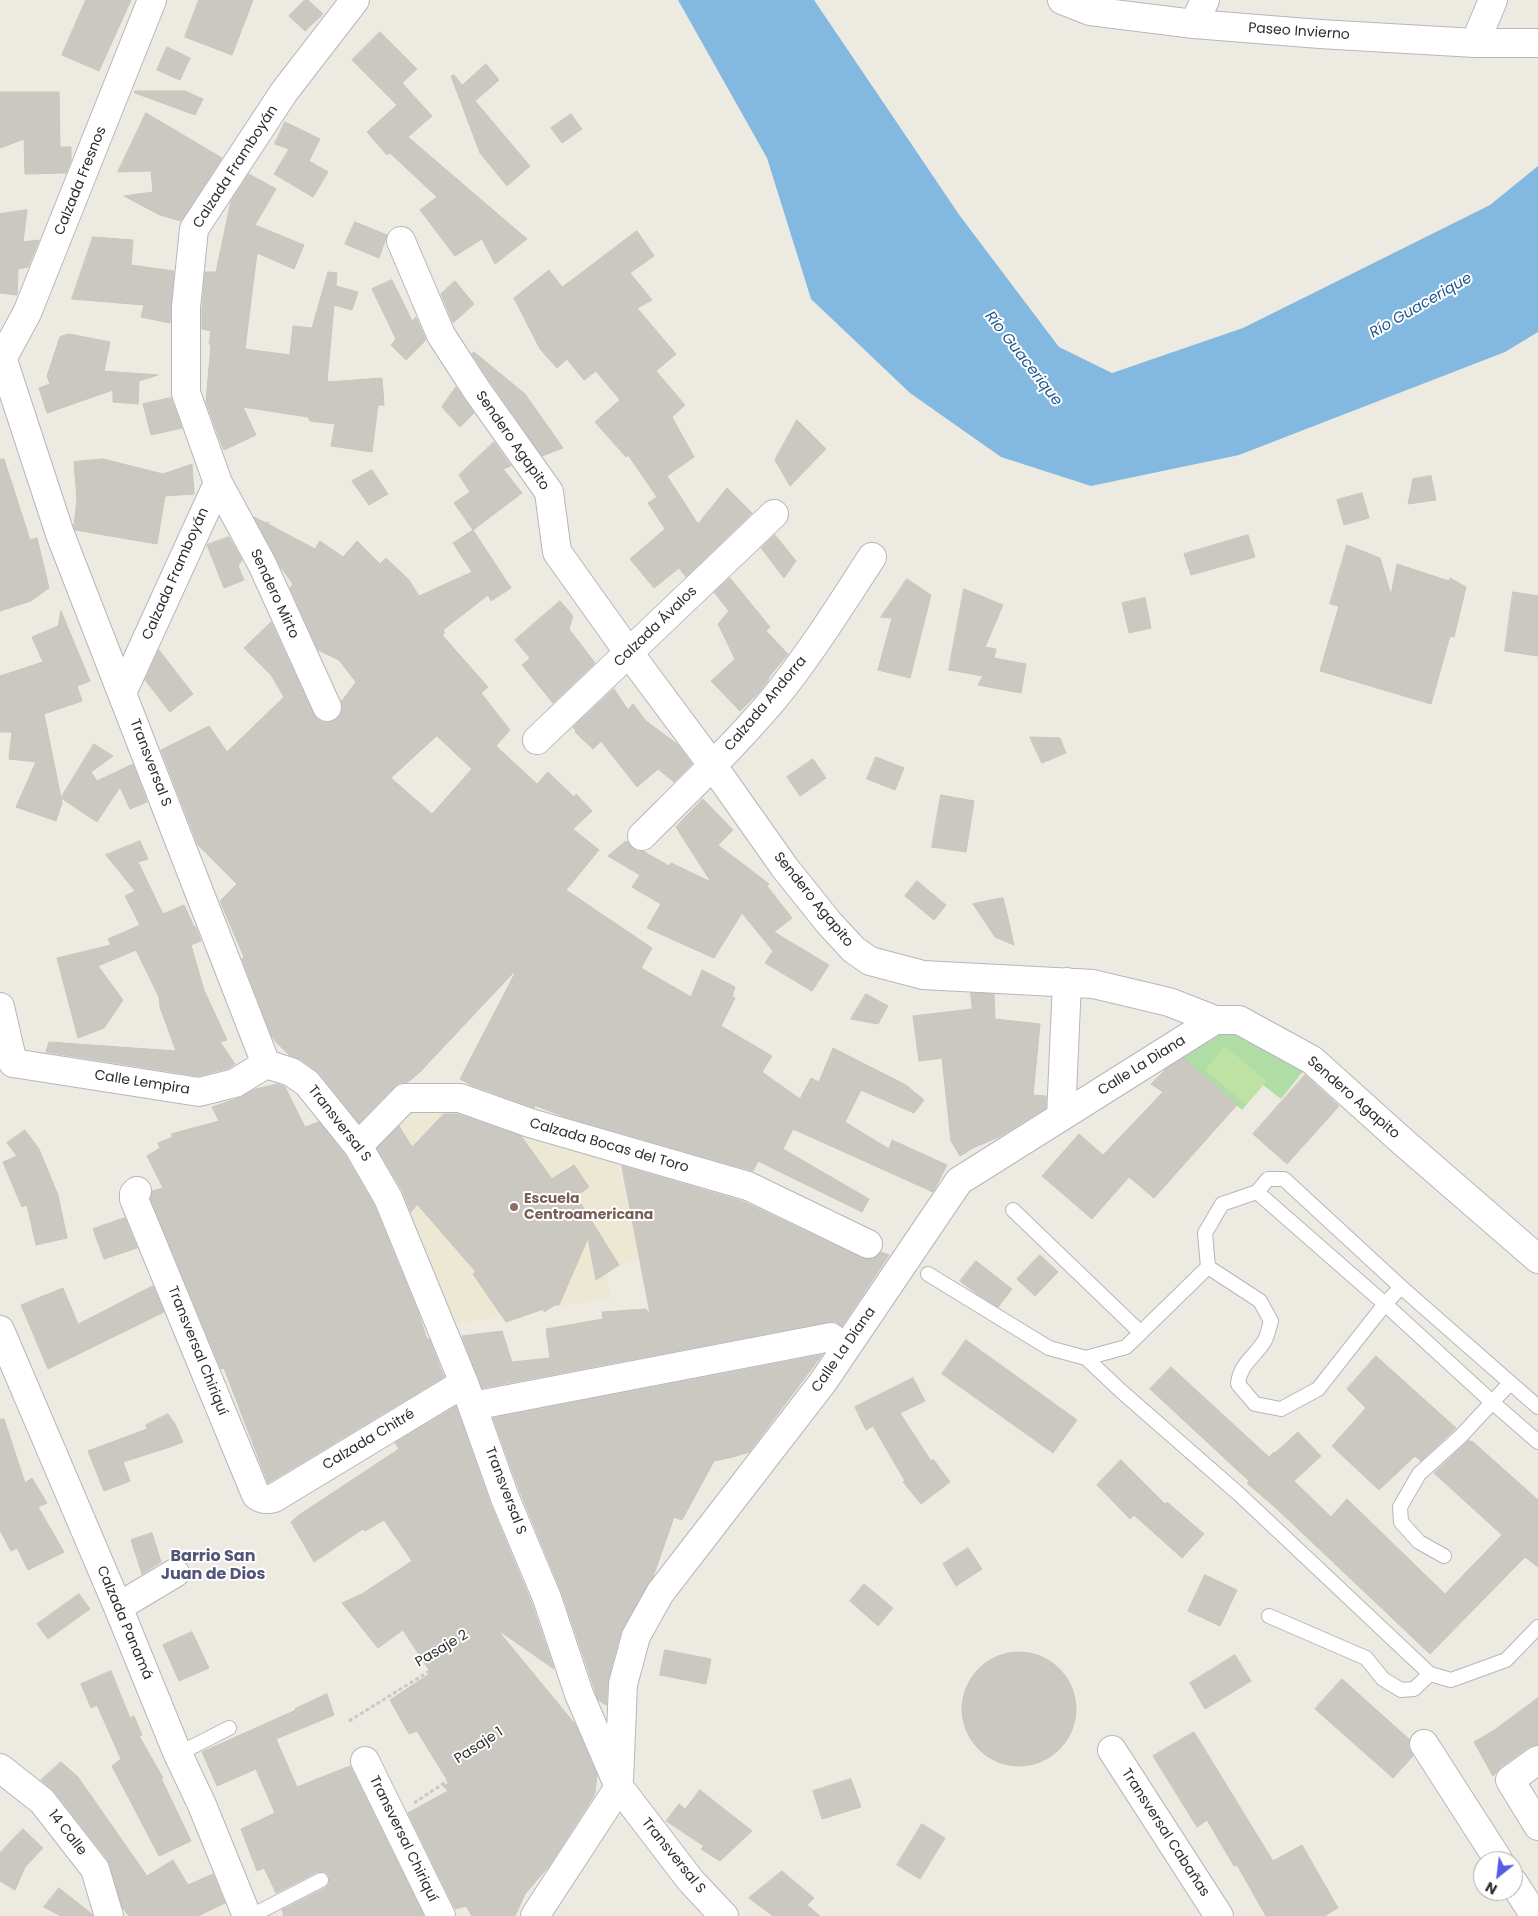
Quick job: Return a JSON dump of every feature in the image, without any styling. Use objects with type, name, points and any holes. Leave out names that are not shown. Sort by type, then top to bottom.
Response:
[{"type":"street","name":"Calzada Fresnos","points":[[1,355],[28,313],[152,0]]},
{"type":"street","name":"Calzada Framboyán","points":[[122,693],[218,483],[186,394],[186,307],[194,230],[284,92],[355,0]]},
{"type":"street","name":"Paseo Invierno","points":[[1062,0],[1090,11],[1200,12],[1320,34],[1475,43],[1538,42]]},
{"type":"street","points":[[1475,43],[1493,0]]},
{"type":"street","name":"Sendero Agapito","points":[[400,241],[441,335],[476,389],[549,492],[557,552],[785,868],[829,923],[854,950],[870,961],[923,975],[1093,984],[1168,1002],[1216,1020],[1239,1020],[1312,1060],[1538,1259]]},
{"type":"street","name":"Transversal S","points":[[1,355],[60,534],[266,1064],[291,1072],[307,1083],[358,1146],[388,1198],[469,1394],[505,1498],[548,1598],[579,1694],[619,1787],[691,1881],[724,1916]]},
{"type":"street","name":"Sendero Mirto","points":[[218,483],[262,564],[327,707]]},
{"type":"street","name":"Calzada Ávalos","points":[[537,740],[774,514]]},
{"type":"street","name":"Calzada Andorra","points":[[642,836],[713,766],[772,700],[814,646],[872,557]]},
{"type":"street","points":[[1061,1117],[1066,982]]},
{"type":"street","points":[[0,1007],[6,1069]]},
{"type":"street","name":"Calle La Diana","points":[[619,1787],[623,1684],[636,1636],[660,1593],[823,1382],[959,1181],[1216,1020]]},
{"type":"street","name":"Calle Lempira","points":[[6,1069],[199,1092],[235,1083],[266,1064]]},
{"type":"street","name":"Calzada Bocas del Toro","points":[[358,1146],[405,1098],[460,1098],[530,1123],[748,1186],[868,1244]]},
{"type":"street","name":"Transversal Chiriquí","points":[[137,1191],[134,1194],[134,1199],[256,1495],[264,1499],[274,1498]]},
{"type":"street","name":"Calzada Panamá","points":[[0,1330],[177,1752],[202,1805],[247,1916]]},
{"type":"street","points":[[469,1394],[831,1337]]},
{"type":"street","name":"Calzada Chitré","points":[[274,1498],[469,1394]]},
{"type":"street","points":[[118,1608],[175,1573]]},
{"type":"street","points":[[1424,1744],[1493,1851]]},
{"type":"street","name":"Transversal Cabañas","points":[[1112,1750],[1219,1916]]},
{"type":"street","points":[[1538,1760],[1510,1780],[1538,1826]]},
{"type":"street","name":"Transversal Chiriquí","points":[[365,1761],[441,1916]]},
{"type":"street","name":"14 Calle","points":[[0,1768],[42,1801],[95,1868],[109,1916]]},
{"type":"street","points":[[535,1916],[619,1787]]},
{"type":"street","points":[[1523,1897],[1535,1916]]},
{"type":"lane","points":[[1208,1267],[1205,1233],[1222,1204],[1257,1192],[1268,1179],[1284,1179],[1401,1287],[1538,1407]]},
{"type":"lane","points":[[1257,1192],[1538,1442]]},
{"type":"lane","points":[[1013,1210],[1141,1333]]},
{"type":"lane","points":[[1208,1267],[1260,1301],[1271,1320],[1265,1340],[1250,1356],[1239,1376],[1238,1384],[1255,1404],[1281,1409],[1318,1389],[1385,1304],[1401,1287]]},
{"type":"lane","points":[[1086,1358],[1126,1347],[1208,1267]]},
{"type":"lane","points":[[928,1274],[1049,1348],[1086,1358],[1240,1495],[1430,1674],[1451,1680],[1506,1660],[1538,1627]]},
{"type":"lane","points":[[1444,1556],[1419,1542],[1401,1522],[1400,1506],[1419,1474],[1461,1436],[1510,1383]]},
{"type":"lane","points":[[1269,1616],[1366,1658],[1383,1679],[1401,1690],[1414,1689],[1430,1674]]},
{"type":"lane","points":[[177,1752],[184,1751],[229,1728]]},
{"type":"lane","points":[[252,1916],[321,1880]]},
{"type":"path","name":"Pasaje 2","points":[[349,1721],[548,1598]]},
{"type":"path","name":"Pasaje 1","points":[[392,1817],[579,1694]]},
{"type":"shaded area","name":"Escuela Centroamericana","points":[[445,1100],[616,1154],[639,1259],[606,1268],[611,1298],[455,1324],[370,1144],[416,1108]]},
{"type":"green space","points":[[1215,1020],[1312,1060],[1281,1099],[1263,1085],[1242,1110],[1180,1056]]},
{"type":"green space","points":[[1225,1046],[1267,1081],[1246,1105],[1205,1070]]},
{"type":"water","name":"Río Guacerique","points":[[678,0],[814,0],[960,216],[1059,347],[1112,373],[1243,328],[1490,205],[1538,166],[1538,332],[1505,352],[1239,455],[1091,486],[1001,457],[910,393],[811,299],[767,158]]},
{"type":"building","points":[[86,0],[131,0],[99,71],[62,55]]},
{"type":"building","points":[[199,0],[253,0],[232,55],[185,37]]},
{"type":"building","points":[[305,0],[308,0],[323,14],[305,31],[289,16]]},
{"type":"building","points":[[380,32],[417,69],[402,83],[432,116],[408,137],[527,239],[495,264],[482,239],[455,256],[420,210],[437,197],[390,153],[387,155],[367,132],[397,105],[352,60]]},
{"type":"building","points":[[167,47],[190,58],[180,80],[157,70]]},
{"type":"building","points":[[486,64],[499,80],[475,101],[530,166],[507,186],[480,153],[451,76],[454,75],[462,85]]},
{"type":"building","points":[[135,91],[185,91],[203,99],[195,115],[135,93]]},
{"type":"building","points":[[0,92],[59,92],[60,147],[71,147],[71,160],[66,173],[25,174],[24,139],[0,148]]},
{"type":"building","points":[[146,113],[222,158],[181,221],[160,215],[124,196],[153,192],[151,171],[118,172]]},
{"type":"building","points":[[571,114],[582,129],[562,143],[551,128]]},
{"type":"building","points":[[285,122],[320,139],[309,161],[328,172],[313,197],[274,174],[289,149],[275,144]]},
{"type":"building","points":[[249,174],[276,189],[255,225],[304,245],[294,269],[257,253],[245,349],[290,355],[293,326],[312,328],[328,272],[337,273],[336,286],[358,292],[352,310],[334,305],[327,382],[382,378],[384,405],[378,405],[372,452],[331,446],[335,424],[310,421],[308,417],[243,407],[256,435],[224,450],[206,402],[211,331],[202,329],[205,272],[216,272],[231,201]]},
{"type":"building","points":[[27,210],[23,242],[39,240],[28,267],[18,269],[17,295],[0,293],[0,214]]},
{"type":"building","points":[[355,222],[387,235],[379,258],[345,244]]},
{"type":"building","points":[[637,231],[654,256],[630,273],[652,300],[637,308],[676,354],[656,371],[685,405],[672,417],[694,457],[667,476],[698,524],[727,488],[752,513],[686,577],[679,568],[654,588],[630,559],[665,529],[648,503],[657,497],[628,455],[626,457],[595,422],[620,400],[596,371],[584,380],[567,359],[557,368],[540,349],[514,298],[549,270],[562,287]]},
{"type":"building","points":[[93,237],[133,240],[131,265],[174,271],[170,323],[141,317],[144,305],[72,299]]},
{"type":"building","points":[[392,280],[412,321],[416,317],[426,340],[406,360],[391,345],[396,339],[372,289]]},
{"type":"building","points":[[455,281],[474,304],[453,323],[441,294]]},
{"type":"building","points":[[69,334],[110,342],[104,371],[158,375],[139,381],[138,404],[113,402],[113,390],[47,413],[39,388],[50,384],[47,376],[60,337]]},
{"type":"building","points":[[474,352],[525,394],[563,448],[542,456],[472,354]]},
{"type":"building","points":[[456,387],[474,413],[460,427],[442,407]]},
{"type":"building","points":[[171,398],[182,428],[151,435],[143,404]]},
{"type":"building","points":[[797,420],[826,449],[790,486],[775,460]]},
{"type":"building","points":[[494,442],[511,466],[503,469],[522,493],[473,530],[454,503],[470,492],[459,475]]},
{"type":"building","points":[[4,459],[30,540],[37,538],[49,588],[31,601],[0,611],[0,460]]},
{"type":"building","points":[[103,459],[163,474],[192,464],[194,494],[165,496],[157,544],[75,530],[77,500],[74,462]]},
{"type":"building","points":[[372,470],[388,494],[369,505],[352,481]]},
{"type":"building","points":[[1431,476],[1436,500],[1408,504],[1413,479]]},
{"type":"building","points":[[1362,493],[1369,518],[1344,525],[1337,500]]},
{"type":"building","points":[[254,517],[266,523],[269,522],[268,524],[315,549],[320,541],[343,557],[357,541],[380,564],[386,558],[409,580],[419,596],[472,572],[453,543],[473,530],[511,588],[491,601],[488,595],[443,630],[445,633],[442,635],[488,687],[481,693],[510,730],[496,746],[537,784],[548,772],[574,797],[576,794],[592,811],[573,829],[599,850],[566,890],[652,948],[641,968],[691,997],[702,970],[735,987],[732,997],[735,998],[721,1026],[772,1056],[762,1072],[800,1099],[811,1078],[819,1082],[833,1048],[906,1085],[924,1100],[914,1113],[861,1090],[845,1122],[889,1149],[892,1140],[947,1165],[933,1192],[793,1129],[783,1149],[869,1199],[862,1212],[758,1161],[753,1171],[565,1117],[534,1105],[535,1108],[471,1085],[460,1079],[514,972],[419,1073],[408,1082],[399,1083],[394,1087],[359,1123],[319,1073],[300,1059],[289,1055],[272,1037],[242,959],[244,957],[220,901],[237,884],[198,845],[161,750],[209,726],[227,752],[284,697],[271,675],[244,648],[271,622],[318,720],[325,723],[334,721],[339,716],[342,709],[341,702],[356,682],[339,660],[318,650],[290,588],[293,584],[280,566]],"holes":[[[437,736],[472,769],[432,814],[391,778]]]},
{"type":"building","points":[[775,535],[796,561],[784,578],[761,548]]},
{"type":"building","points":[[1248,535],[1255,557],[1191,575],[1184,554]]},
{"type":"building","points":[[229,537],[242,560],[238,566],[244,580],[224,588],[207,545]]},
{"type":"building","points":[[1347,545],[1380,558],[1391,595],[1397,564],[1449,581],[1450,578],[1466,587],[1454,637],[1450,636],[1431,704],[1320,671],[1339,606],[1330,604]]},
{"type":"building","points":[[730,578],[770,627],[766,631],[788,654],[760,691],[740,711],[711,681],[735,659],[718,624],[729,611],[714,592]]},
{"type":"building","points":[[907,579],[931,595],[910,678],[878,670],[892,618],[881,617]]},
{"type":"building","points":[[964,589],[1003,605],[985,647],[996,649],[994,658],[1026,664],[1021,693],[978,685],[983,676],[949,670]]},
{"type":"building","points":[[1513,592],[1538,596],[1538,656],[1505,651]]},
{"type":"building","points":[[1145,598],[1151,628],[1129,633],[1122,603]]},
{"type":"building","points":[[560,601],[573,616],[569,629],[595,663],[553,703],[522,665],[530,658],[515,640]]},
{"type":"building","points":[[61,611],[90,681],[77,686],[82,701],[44,714],[62,803],[56,821],[16,807],[36,762],[9,759],[12,732],[0,732],[0,676],[43,662],[32,637],[58,626]]},
{"type":"building","points":[[159,650],[193,694],[170,712],[145,680]]},
{"type":"building","points":[[614,689],[628,710],[633,704],[646,721],[677,744],[692,764],[674,782],[658,769],[637,787],[601,741],[593,749],[575,732],[573,727]]},
{"type":"building","points":[[1030,737],[1060,738],[1066,753],[1042,763]]},
{"type":"building","points":[[94,744],[113,756],[91,772],[97,781],[133,764],[147,802],[130,809],[120,787],[97,822],[61,798]]},
{"type":"building","points":[[876,757],[904,768],[895,790],[867,779]]},
{"type":"building","points":[[813,759],[826,778],[800,796],[787,777]]},
{"type":"building","points":[[941,795],[974,801],[966,852],[932,847]]},
{"type":"building","points":[[703,799],[733,830],[718,845],[769,884],[767,886],[792,918],[774,932],[829,965],[812,991],[765,963],[773,951],[742,913],[714,958],[647,928],[661,904],[632,887],[640,875],[608,856],[626,841],[637,851],[643,851],[669,866],[671,863],[711,882],[676,827]]},
{"type":"building","points":[[140,841],[148,859],[138,862],[163,914],[184,905],[201,941],[191,945],[204,990],[227,1040],[220,1042],[235,1064],[229,1068],[198,1076],[46,1052],[49,1042],[176,1051],[160,1007],[159,997],[136,950],[98,966],[123,1000],[104,1028],[78,1038],[57,958],[111,945],[108,939],[140,925],[125,896],[135,891],[106,855]]},
{"type":"building","points":[[917,881],[946,905],[934,920],[905,896]]},
{"type":"building","points":[[1003,898],[1014,945],[995,937],[973,904]]},
{"type":"building","points":[[971,993],[994,994],[995,1019],[1040,1024],[1033,1095],[1046,1096],[1046,1108],[999,1137],[960,1156],[951,1141],[942,1058],[919,1061],[913,1016],[972,1009]]},
{"type":"building","points":[[866,994],[888,1006],[878,1024],[851,1019]]},
{"type":"building","points":[[1183,1058],[1237,1105],[1154,1198],[1129,1177],[1092,1219],[1042,1176],[1079,1134],[1103,1155],[1163,1092],[1151,1084],[1166,1069]]},
{"type":"building","points":[[1305,1075],[1339,1106],[1287,1164],[1253,1134]]},
{"type":"building","points":[[277,1084],[285,1087],[305,1127],[319,1122],[345,1155],[374,1205],[444,1377],[268,1483],[224,1368],[221,1369],[150,1198],[152,1191],[163,1188],[147,1156],[160,1148],[158,1143],[173,1137],[171,1134],[219,1121],[212,1107],[239,1098],[253,1090]]},
{"type":"building","name":"Escuela Centroamericana","points":[[444,1114],[457,1114],[521,1136],[552,1179],[574,1165],[589,1187],[576,1196],[619,1265],[596,1280],[588,1238],[559,1305],[555,1305],[544,1312],[544,1309],[506,1322],[473,1274],[476,1272],[417,1204],[411,1212],[402,1190],[377,1148],[399,1126],[412,1147]]},
{"type":"building","points":[[25,1130],[39,1149],[58,1195],[67,1238],[36,1245],[27,1205],[22,1207],[3,1162],[17,1156],[7,1143]]},
{"type":"building","points":[[622,1166],[742,1201],[862,1258],[870,1259],[876,1257],[881,1252],[889,1255],[842,1326],[836,1322],[828,1322],[482,1388],[462,1336],[502,1331],[512,1362],[550,1358],[546,1329],[603,1319],[602,1312],[646,1309],[650,1314]]},
{"type":"building","points":[[125,1218],[137,1248],[104,1259],[93,1229]]},
{"type":"building","points":[[1040,1255],[1058,1272],[1035,1296],[1017,1279]]},
{"type":"building","points":[[976,1261],[1012,1289],[998,1307],[960,1281]]},
{"type":"building","points":[[153,1286],[164,1312],[48,1369],[21,1305],[63,1288],[78,1324]]},
{"type":"building","points":[[966,1340],[1077,1420],[1053,1453],[942,1374]]},
{"type":"building","points":[[822,1355],[749,1452],[714,1461],[682,1520],[674,1517],[653,1577],[621,1632],[608,1680],[606,1705],[598,1700],[562,1593],[520,1492],[493,1418]]},
{"type":"building","points":[[1376,1356],[1456,1428],[1421,1461],[1415,1456],[1379,1490],[1332,1446],[1366,1408],[1347,1389]]},
{"type":"building","points":[[1171,1367],[1269,1457],[1298,1432],[1321,1456],[1294,1481],[1331,1517],[1347,1499],[1445,1594],[1502,1535],[1434,1473],[1469,1440],[1472,1441],[1538,1500],[1538,1567],[1525,1557],[1430,1654],[1247,1483],[1249,1481],[1150,1389]]},
{"type":"building","points":[[913,1378],[925,1401],[900,1413],[931,1461],[933,1459],[950,1482],[921,1504],[903,1482],[905,1481],[873,1426],[866,1430],[855,1407]]},
{"type":"building","points":[[456,1406],[490,1503],[532,1604],[554,1669],[500,1633],[575,1724],[597,1774],[595,1793],[592,1799],[549,1866],[525,1894],[515,1916],[472,1916],[466,1906],[455,1909],[408,1813],[448,1791],[443,1786],[449,1783],[417,1731],[409,1734],[390,1700],[431,1673],[403,1630],[378,1648],[342,1603],[362,1594],[412,1561],[384,1520],[365,1531],[363,1529],[314,1562],[291,1522],[399,1449],[395,1443]]},
{"type":"building","points":[[168,1414],[183,1442],[123,1462],[130,1481],[104,1491],[88,1451],[147,1429],[146,1425]]},
{"type":"building","points":[[0,1419],[4,1419],[25,1483],[32,1478],[47,1503],[38,1507],[64,1552],[28,1570],[17,1548],[11,1551],[0,1530]]},
{"type":"building","points":[[1121,1460],[1165,1504],[1167,1502],[1204,1534],[1182,1558],[1134,1515],[1130,1519],[1097,1485]]},
{"type":"building","points":[[152,1533],[161,1562],[142,1574],[131,1540]]},
{"type":"building","points":[[968,1548],[982,1569],[956,1586],[943,1564]]},
{"type":"building","points":[[1205,1575],[1237,1590],[1220,1626],[1188,1611]]},
{"type":"building","points":[[864,1584],[893,1608],[878,1626],[850,1601]]},
{"type":"building","points":[[79,1594],[90,1609],[48,1639],[37,1624]]},
{"type":"building","points":[[192,1632],[209,1668],[179,1681],[163,1645]]},
{"type":"building","points":[[665,1650],[711,1659],[706,1684],[660,1675]]},
{"type":"building","points":[[1019,1652],[1041,1657],[1059,1669],[1071,1687],[1076,1709],[1071,1731],[1059,1749],[1041,1761],[1019,1766],[997,1761],[979,1749],[967,1731],[962,1709],[967,1687],[979,1669],[997,1657]]},
{"type":"building","points":[[1235,1655],[1251,1681],[1205,1709],[1190,1683]]},
{"type":"building","points":[[111,1671],[130,1718],[134,1716],[142,1735],[139,1736],[163,1778],[161,1778],[191,1841],[159,1856],[112,1766],[121,1759],[97,1705],[91,1708],[81,1684]]},
{"type":"building","points":[[1342,1679],[1409,1739],[1408,1745],[1413,1756],[1393,1778],[1315,1709]]},
{"type":"building","points":[[327,1694],[334,1715],[276,1739],[297,1787],[350,1766],[424,1916],[284,1916],[282,1910],[325,1888],[329,1884],[329,1876],[325,1872],[317,1872],[276,1893],[264,1868],[257,1871],[241,1829],[275,1813],[256,1769],[217,1786],[202,1752]]},
{"type":"building","points":[[1538,1698],[1538,1745],[1529,1747],[1501,1767],[1493,1776],[1474,1742],[1493,1731]]},
{"type":"building","points":[[1194,1732],[1273,1861],[1302,1845],[1338,1908],[1324,1916],[1266,1916],[1237,1865],[1234,1866],[1207,1820],[1197,1827],[1153,1756]]},
{"type":"building","points":[[61,1762],[78,1777],[147,1876],[173,1860],[188,1885],[213,1874],[225,1903],[198,1916],[129,1916],[122,1907],[108,1860],[54,1791],[41,1780]]},
{"type":"building","points":[[851,1779],[861,1807],[822,1819],[813,1791]]},
{"type":"building","points":[[700,1790],[752,1831],[720,1861],[701,1849],[704,1846],[666,1821],[679,1804],[685,1809]]},
{"type":"building","points":[[922,1824],[945,1838],[920,1879],[897,1865]]},
{"type":"building","points":[[23,1829],[43,1848],[25,1867],[15,1890],[0,1881],[0,1853]]},
{"type":"building","points":[[782,1871],[814,1898],[807,1905],[820,1916],[773,1916],[749,1898]]},
{"type":"building","points":[[59,1888],[93,1916],[61,1916],[44,1907]]},
{"type":"place","name":"Escuela Centroamericana","points":[[514,1207]]},
{"type":"district","name":"Barrio San Juan de Dios","points":[[213,1566]]}]
